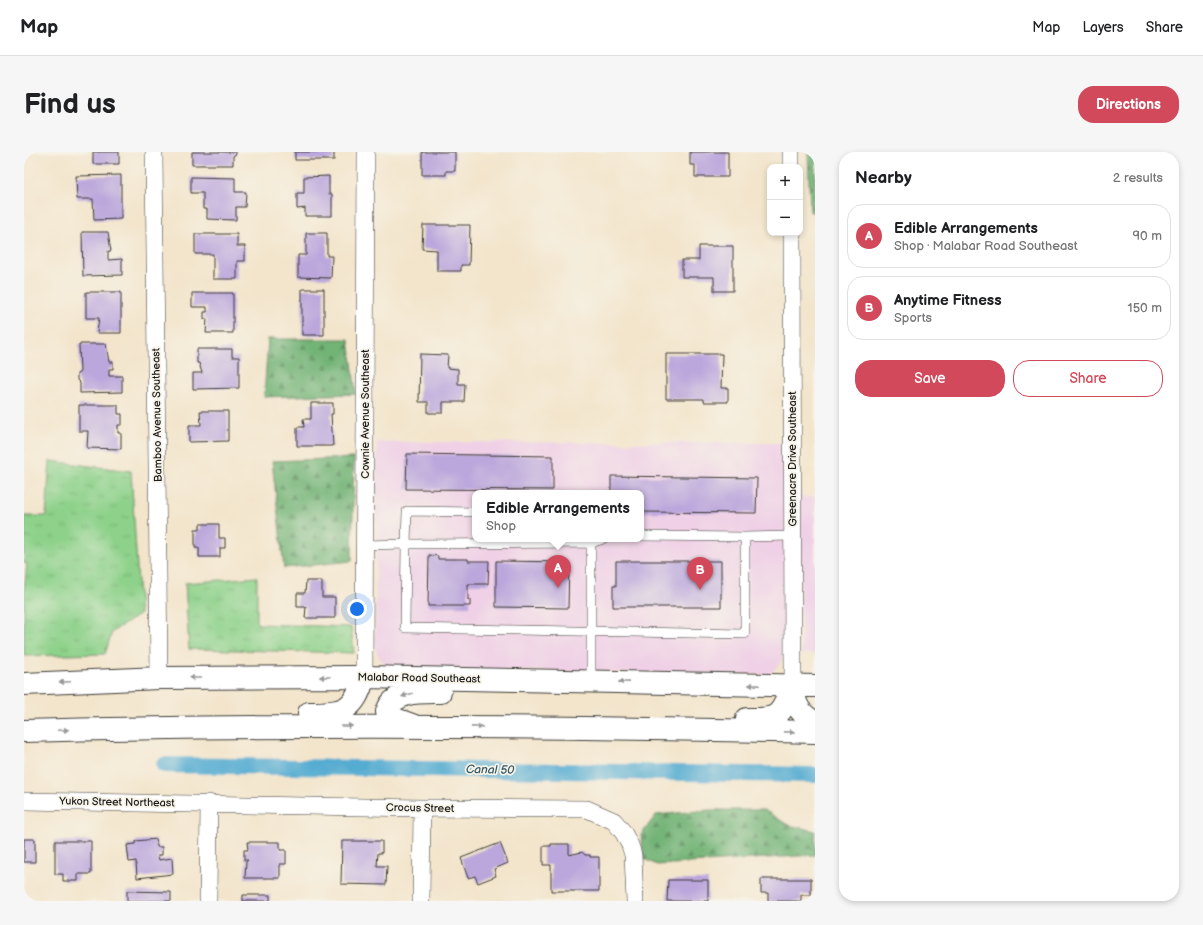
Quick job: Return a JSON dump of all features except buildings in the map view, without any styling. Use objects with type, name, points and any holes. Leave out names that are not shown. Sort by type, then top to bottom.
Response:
[{"type":"main road","name":"Malabar Road Southeast","points":[[24,684],[159,678],[364,677],[815,686]]},
{"type":"main road","points":[[135,728],[168,715],[337,712],[354,702],[364,677]]},
{"type":"main road","points":[[418,726],[390,717],[387,712],[389,705],[396,699],[409,693],[539,693],[569,681]]},
{"type":"main road","points":[[793,686],[794,701],[804,716],[815,722]]},
{"type":"main road","points":[[558,728],[603,717],[765,720],[776,717],[783,708],[793,686]]},
{"type":"main road","points":[[24,731],[135,728],[418,726],[815,732]]},
{"type":"street","name":"Bamboo Avenue Southeast","points":[[154,152],[159,678]]},
{"type":"street","name":"Cownie Avenue Southeast","points":[[364,677],[366,152]]},
{"type":"street","points":[[791,152],[791,164]]},
{"type":"street","name":"Greenacre Drive Southeast","points":[[792,236],[793,686]]},
{"type":"street","name":"Yukon Street Northeast","points":[[24,801],[209,803]]},
{"type":"street","points":[[208,901],[209,803]]},
{"type":"street","name":"Crocus Street","points":[[209,803],[422,808],[587,809],[614,821],[623,832],[634,855],[635,901]]},
{"type":"street","points":[[421,901],[422,808]]},
{"type":"lane","points":[[472,512],[407,511],[405,628],[745,634],[746,537]]},
{"type":"lane","points":[[644,536],[792,536]]},
{"type":"lane","points":[[365,545],[529,542]]},
{"type":"lane","points":[[591,542],[591,681]]},
{"type":"shaded area","points":[[377,442],[786,443],[785,650],[781,662],[771,673],[762,675],[388,668],[380,659],[375,648]]},
{"type":"shaded area","points":[[800,497],[815,497],[815,654],[801,654]]},
{"type":"green space","points":[[808,152],[815,152],[815,212],[810,212]]},
{"type":"green space","points":[[268,339],[349,339],[356,394],[264,397]]},
{"type":"green space","points":[[354,458],[352,561],[284,568],[272,461]]},
{"type":"green space","points":[[50,461],[131,471],[140,614],[112,632],[105,654],[24,656],[24,592],[27,563],[24,563],[24,516],[46,516]]},
{"type":"green space","points":[[257,577],[257,624],[351,627],[354,653],[189,649],[185,583]]},
{"type":"green space","points":[[709,810],[764,810],[788,825],[815,831],[815,855],[657,865],[644,859],[641,835],[656,815]]},
{"type":"waterway","name":"Canal 50","points":[[164,765],[815,775]]},
{"type":"place","name":"Edible Arrangements","points":[[558,588]]},
{"type":"place","name":"Anytime Fitness","points":[[700,590]]}]
